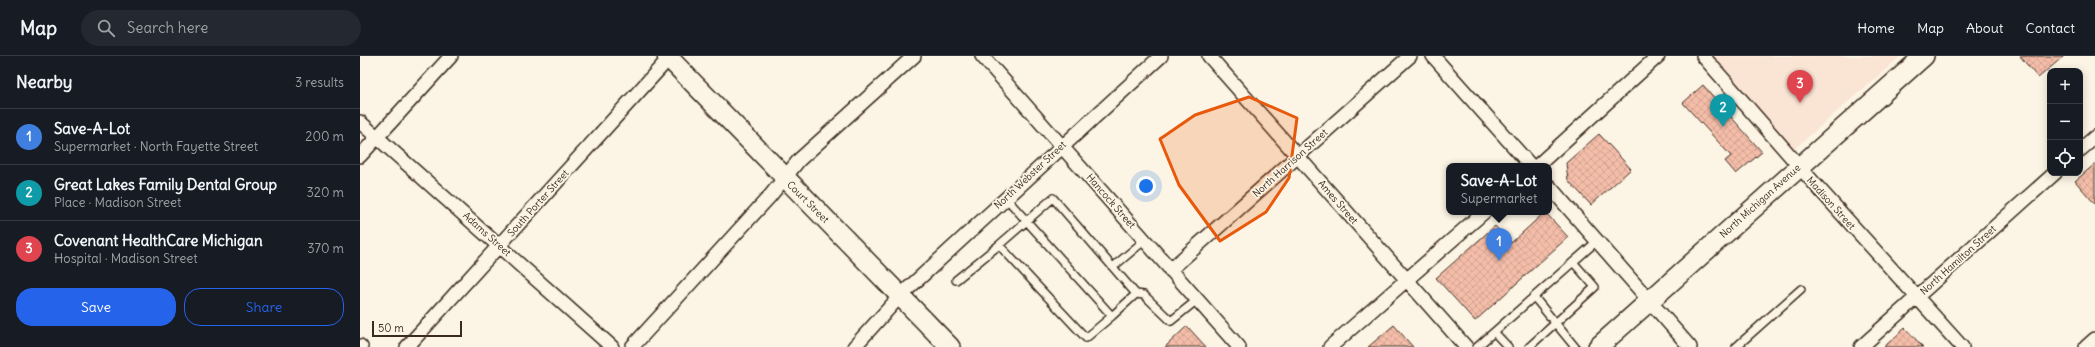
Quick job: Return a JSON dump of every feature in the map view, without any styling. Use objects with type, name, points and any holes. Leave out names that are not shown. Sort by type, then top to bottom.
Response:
[{"type":"main road","name":"North Michigan Avenue","points":[[1598,347],[1924,56]]},
{"type":"main road","name":"Court Street","points":[[669,57],[785,179],[950,347]]},
{"type":"street","points":[[360,156],[451,56]]},
{"type":"street","points":[[632,347],[785,179],[799,160],[914,56]]},
{"type":"street","name":"Hancock Street","points":[[982,56],[1239,347]]},
{"type":"street","name":"North Webster Street","points":[[854,347],[900,296],[1005,197],[1161,56]]},
{"type":"street","name":"Ames Street","points":[[1209,56],[1466,347]]},
{"type":"street","name":"North Harrison Street","points":[[1170,270],[1410,56]]},
{"type":"street","points":[[1433,56],[1528,163]]},
{"type":"street","points":[[1540,163],[1658,56]]},
{"type":"street","name":"Madison Street","points":[[1703,56],[1916,298],[1962,347]]},
{"type":"street","name":"South Porter Street","points":[[407,347],[669,57]]},
{"type":"street","name":"Adams Street","points":[[360,122],[500,245],[612,347]]},
{"type":"street","points":[[2083,147],[2095,137]]},
{"type":"street","name":"North Hamilton Street","points":[[1861,347],[2052,176]]},
{"type":"street","points":[[1552,189],[1690,347]]},
{"type":"street","points":[[1330,347],[1481,215]]},
{"type":"street","points":[[2086,347],[2095,339]]},
{"type":"lane","points":[[1005,197],[1112,316]]},
{"type":"lane","points":[[956,280],[1053,198],[1136,294],[1144,295],[1171,321],[1197,300]]},
{"type":"lane","points":[[1113,267],[1144,240]]},
{"type":"lane","points":[[1477,347],[1597,240]]},
{"type":"lane","points":[[999,245],[1086,338],[1136,294]]},
{"type":"lane","points":[[1529,347],[1595,287],[1573,262]]},
{"type":"lane","points":[[1736,347],[1801,289]]},
{"type":"lane","points":[[1534,297],[1575,347]]},
{"type":"lane","points":[[1494,332],[1508,347]]},
{"type":"highlighted area","points":[[1249,97],[1297,118],[1289,178],[1266,212],[1220,241],[1179,185],[1160,139],[1195,115]]},
{"type":"shaded area","points":[[1710,56],[1901,56],[1794,149]]},
{"type":"building","points":[[2020,56],[2064,56],[2050,68],[2047,68],[2047,70],[2038,78]]},
{"type":"building","points":[[1703,85],[1762,152],[1736,174],[1725,161],[1731,156],[1683,103]]},
{"type":"building","points":[[1599,134],[1631,169],[1591,205],[1568,180],[1566,163]]},
{"type":"building","points":[[2095,164],[2095,204],[2075,181],[2083,176],[2083,174]]},
{"type":"building","points":[[1542,215],[1548,215],[1568,237],[1475,321],[1436,278],[1495,226],[1511,243]]},
{"type":"building","points":[[1394,325],[1413,347],[1368,347]]},
{"type":"building","points":[[1187,326],[1206,347],[1165,347]]},
{"type":"building","points":[[1905,328],[1923,347],[1884,347]]},
{"type":"place","name":"Covenant HealthCare Michigan","points":[[1800,103]]},
{"type":"place","name":"Great Lakes Family Dental Group","points":[[1723,127]]},
{"type":"place","name":"Save-A-Lot","points":[[1499,261]]}]
